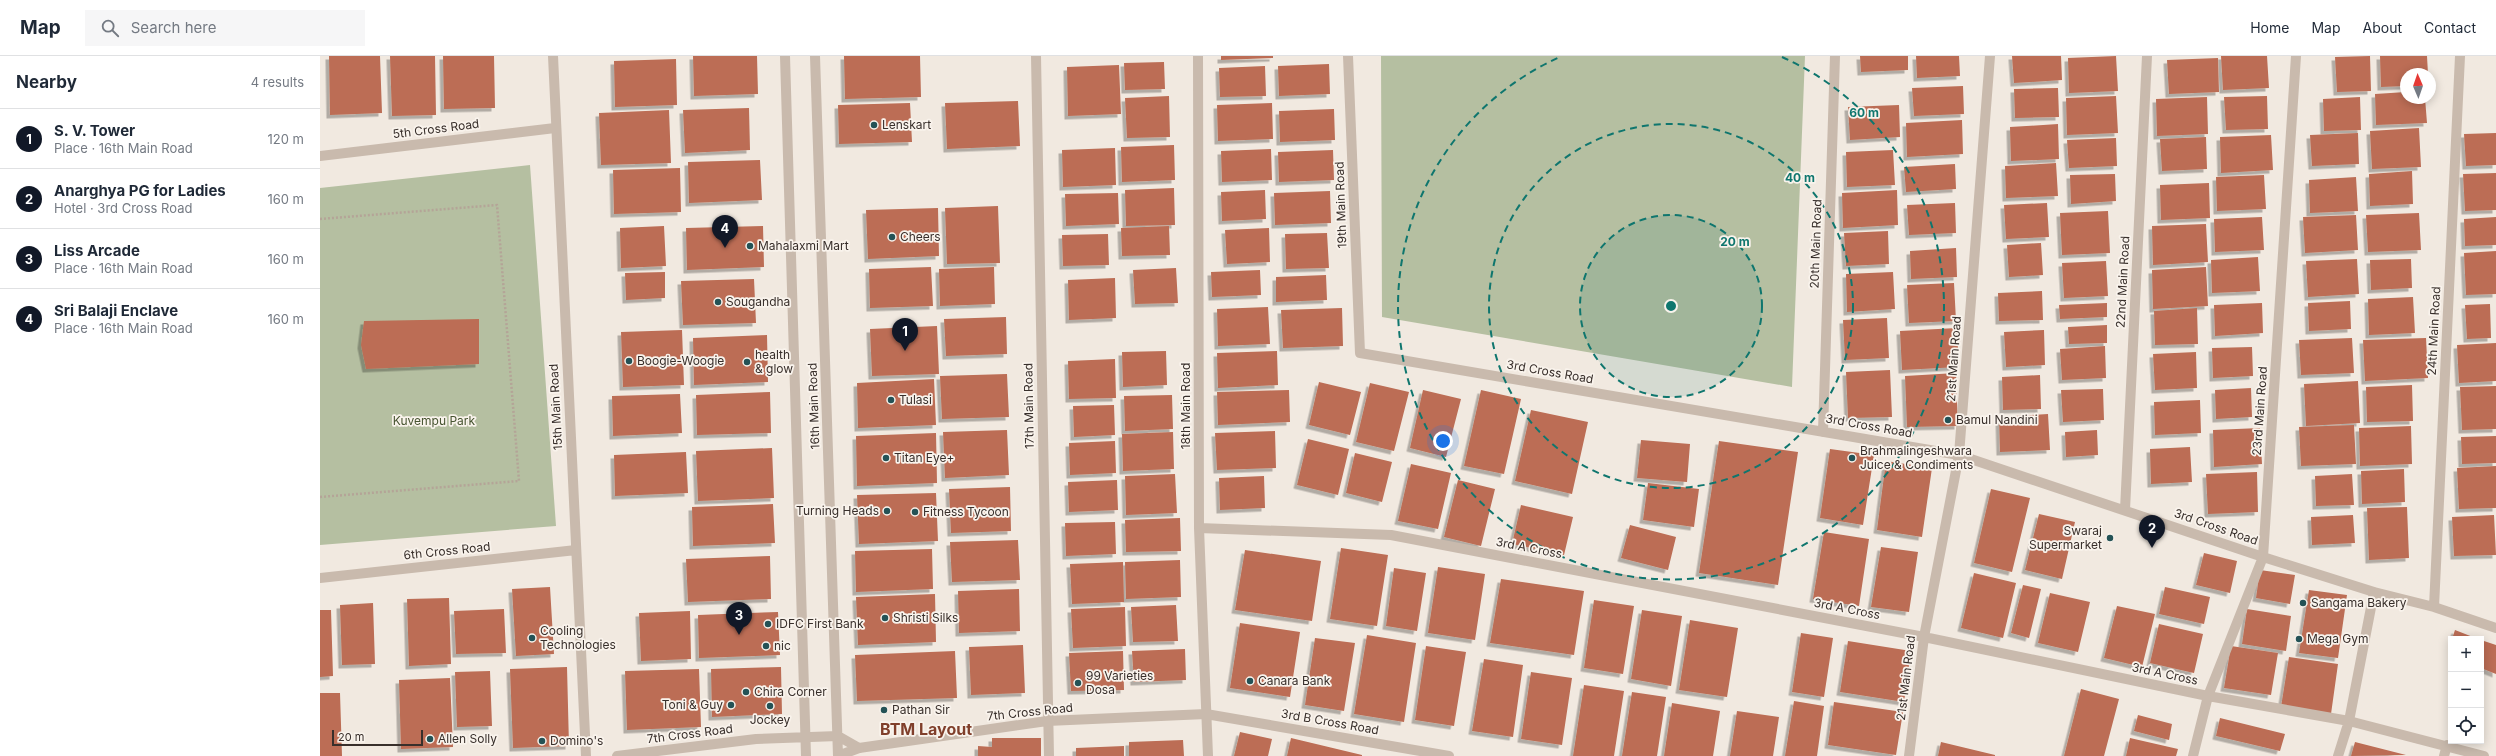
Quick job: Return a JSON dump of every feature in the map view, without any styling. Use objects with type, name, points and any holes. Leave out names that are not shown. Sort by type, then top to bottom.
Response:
[{"type":"street","name":"15th Main Road","points":[[553,56],[555,128],[586,756]]},
{"type":"street","name":"16th Main Road","points":[[785,56],[806,756]]},
{"type":"street","name":"16th Main Road","points":[[815,56],[838,756]]},
{"type":"street","name":"17th Main Road","points":[[1036,56],[1047,722],[1049,756]]},
{"type":"street","name":"18th Main Road","points":[[1198,56],[1199,528],[1208,756]]},
{"type":"street","name":"19th Main Road","points":[[1348,56],[1360,353]]},
{"type":"street","name":"20th Main Road","points":[[1823,432],[1835,56]]},
{"type":"street","name":"21st Main Road","points":[[1909,756],[1924,637],[1959,455],[1990,56]]},
{"type":"street","name":"22nd Main Road","points":[[2125,510],[2147,56]]},
{"type":"street","name":"23rd Main Road","points":[[2193,756],[2208,696],[2263,557],[2296,56]]},
{"type":"street","name":"24th Main Road","points":[[2434,607],[2460,56]]},
{"type":"street","name":"5th Cross Road","points":[[320,156],[555,128]]},
{"type":"street","name":"3rd Cross Road","points":[[1360,353],[1959,455],[2263,557],[2374,592],[2434,607],[2496,628]]},
{"type":"street","name":"3rd A Cross","points":[[1199,528],[1391,535],[1924,637],[2208,696],[2349,721],[2447,745],[2484,756]]},
{"type":"street","name":"6th Cross Road","points":[[320,578],[576,550]]},
{"type":"street","points":[[2338,756],[2349,721],[2374,592]]},
{"type":"street","name":"7th Cross Road","points":[[838,756],[859,748],[1047,722],[1206,714]]},
{"type":"street","name":"3rd B Cross Road","points":[[1206,714],[1449,756]]},
{"type":"street","name":"7th Cross Road","points":[[617,756],[756,739],[838,736]]},
{"type":"street","points":[[838,736],[859,748]]},
{"type":"street","points":[[2444,756],[2447,745]]},
{"type":"path","points":[[320,218],[497,205],[519,482],[320,497]]},
{"type":"green space","points":[[1381,56],[1805,56],[1792,387],[1382,317]]},
{"type":"green space","name":"Kuvempu Park","points":[[530,165],[556,526],[320,545],[320,188]]},
{"type":"building","points":[[329,56],[380,56],[382,113],[330,115]]},
{"type":"building","points":[[390,56],[435,56],[436,115],[392,116]]},
{"type":"building","points":[[443,56],[494,56],[495,108],[444,109]]},
{"type":"building","points":[[693,56],[757,56],[758,94],[694,96]]},
{"type":"building","points":[[844,56],[920,56],[921,97],[845,99]]},
{"type":"building","points":[[1221,56],[1273,56],[1273,58],[1221,60]]},
{"type":"building","points":[[1860,56],[1908,56],[1908,70],[1861,72]]},
{"type":"building","points":[[1916,56],[1959,56],[1960,76],[1917,78]]},
{"type":"building","points":[[2012,56],[2061,56],[2062,80],[2014,83]]},
{"type":"building","points":[[2116,56],[2118,91],[2069,93],[2068,58]]},
{"type":"building","points":[[2221,56],[2267,56],[2269,88],[2223,90]]},
{"type":"building","points":[[2370,56],[2371,91],[2337,92],[2335,57]]},
{"type":"building","points":[[2380,56],[2427,56],[2428,68],[2400,68],[2400,86],[2381,87]]},
{"type":"building","points":[[2218,58],[2219,92],[2169,94],[2167,60]]},
{"type":"building","points":[[676,59],[677,105],[615,107],[614,61]]},
{"type":"building","points":[[1164,62],[1165,89],[1125,90],[1124,63]]},
{"type":"building","points":[[1329,64],[1330,94],[1279,96],[1278,66]]},
{"type":"building","points":[[1119,65],[1121,114],[1068,116],[1067,67]]},
{"type":"building","points":[[1265,66],[1266,96],[1220,97],[1219,68]]},
{"type":"building","points":[[1963,86],[1964,114],[1914,116],[1912,88]]},
{"type":"building","points":[[2058,88],[2059,117],[2015,118],[2014,89]]},
{"type":"building","points":[[2400,92],[2400,104],[2425,104],[2427,123],[2376,125],[2375,94]]},
{"type":"building","points":[[1169,96],[1170,137],[1127,138],[1125,98]]},
{"type":"building","points":[[2116,96],[2118,133],[2067,135],[2066,98]]},
{"type":"building","points":[[2267,96],[2268,129],[2226,130],[2224,97]]},
{"type":"building","points":[[2207,97],[2208,134],[2157,136],[2156,99]]},
{"type":"building","points":[[2360,97],[2361,130],[2324,131],[2323,99]]},
{"type":"building","points":[[1018,101],[1020,146],[947,149],[945,103]]},
{"type":"building","points":[[910,103],[912,142],[839,144],[838,105]]},
{"type":"building","points":[[1272,103],[1273,139],[1218,141],[1217,105]]},
{"type":"building","points":[[1899,105],[1900,137],[1850,140],[1848,107]]},
{"type":"building","points":[[749,108],[750,150],[685,153],[683,110]]},
{"type":"building","points":[[1334,109],[1335,140],[1280,142],[1279,111]]},
{"type":"building","points":[[669,110],[671,163],[601,165],[599,113]]},
{"type":"building","points":[[1962,120],[1963,154],[1907,157],[1906,123]]},
{"type":"building","points":[[2058,124],[2059,159],[2011,161],[2010,127]]},
{"type":"building","points":[[2419,128],[2421,167],[2372,169],[2370,131]]},
{"type":"building","points":[[2358,133],[2359,164],[2312,166],[2310,135]]},
{"type":"building","points":[[2496,133],[2496,165],[2466,166],[2464,134]]},
{"type":"building","points":[[2271,135],[2273,170],[2221,173],[2220,137]]},
{"type":"building","points":[[2206,137],[2207,169],[2162,171],[2160,139]]},
{"type":"building","points":[[2116,138],[2117,166],[2069,168],[2067,140]]},
{"type":"building","points":[[1174,145],[1175,180],[1122,182],[1121,147]]},
{"type":"building","points":[[1115,148],[1116,185],[1063,187],[1062,150]]},
{"type":"building","points":[[1271,149],[1272,180],[1222,182],[1221,151]]},
{"type":"building","points":[[1333,150],[1334,180],[1279,182],[1278,152]]},
{"type":"building","points":[[1893,150],[1895,185],[1847,187],[1846,152]]},
{"type":"building","points":[[760,160],[762,200],[689,203],[688,162]]},
{"type":"building","points":[[2056,163],[2058,196],[2006,198],[2005,166]]},
{"type":"building","points":[[1955,164],[1956,189],[1906,192],[1904,167]]},
{"type":"building","points":[[680,168],[681,212],[614,214],[613,170]]},
{"type":"building","points":[[2412,171],[2413,204],[2370,206],[2369,174]]},
{"type":"building","points":[[2496,173],[2496,210],[2465,211],[2463,174]]},
{"type":"building","points":[[2115,174],[2116,201],[2071,204],[2070,175]]},
{"type":"building","points":[[2264,175],[2266,209],[2217,211],[2216,177]]},
{"type":"building","points":[[2356,177],[2358,211],[2310,213],[2309,180]]},
{"type":"building","points":[[2209,183],[2210,218],[2161,220],[2160,185]]},
{"type":"building","points":[[1174,188],[1175,225],[1126,226],[1125,190]]},
{"type":"building","points":[[1265,190],[1266,219],[1222,221],[1221,192]]},
{"type":"building","points":[[1897,190],[1898,225],[1843,228],[1842,193]]},
{"type":"building","points":[[1330,191],[1331,223],[1275,225],[1274,193]]},
{"type":"building","points":[[1118,193],[1119,224],[1066,226],[1065,194]]},
{"type":"building","points":[[1955,203],[1956,233],[1909,235],[1907,205]]},
{"type":"building","points":[[2047,203],[2049,237],[2006,239],[2004,205]]},
{"type":"building","points":[[998,206],[1000,263],[947,264],[945,208]]},
{"type":"building","points":[[938,208],[939,256],[868,259],[866,210]]},
{"type":"building","points":[[2108,211],[2110,253],[2062,255],[2060,213]]},
{"type":"building","points":[[2419,213],[2421,250],[2368,252],[2366,215]]},
{"type":"building","points":[[2356,215],[2358,250],[2305,253],[2303,217]]},
{"type":"building","points":[[2262,217],[2264,250],[2215,252],[2214,219]]},
{"type":"building","points":[[2496,217],[2496,245],[2465,246],[2464,219]]},
{"type":"building","points":[[2206,224],[2208,262],[2153,265],[2152,226]]},
{"type":"building","points":[[664,226],[666,266],[621,268],[620,228]]},
{"type":"building","points":[[763,226],[764,267],[687,270],[686,228]]},
{"type":"building","points":[[1169,226],[1170,255],[1122,256],[1121,228]]},
{"type":"building","points":[[1269,228],[1270,262],[1227,264],[1225,230]]},
{"type":"building","points":[[1888,231],[1889,264],[1846,266],[1844,233]]},
{"type":"building","points":[[1327,233],[1329,268],[1286,269],[1285,234]]},
{"type":"building","points":[[1108,234],[1109,265],[1063,266],[1062,235]]},
{"type":"building","points":[[2041,243],[2043,275],[2009,277],[2007,245]]},
{"type":"building","points":[[1956,248],[1957,277],[1911,279],[1910,251]]},
{"type":"building","points":[[2496,251],[2496,294],[2466,295],[2464,253]]},
{"type":"building","points":[[2258,257],[2260,291],[2212,293],[2211,260]]},
{"type":"building","points":[[2357,259],[2359,294],[2308,297],[2306,261]]},
{"type":"building","points":[[2411,259],[2412,288],[2371,290],[2370,260]]},
{"type":"building","points":[[2106,261],[2108,296],[2064,298],[2062,263]]},
{"type":"building","points":[[931,267],[933,306],[870,308],[869,269]]},
{"type":"building","points":[[994,267],[995,304],[940,306],[939,269]]},
{"type":"building","points":[[2206,267],[2208,306],[2153,309],[2152,270]]},
{"type":"building","points":[[1176,268],[1178,303],[1135,304],[1133,270]]},
{"type":"building","points":[[1260,270],[1261,295],[1212,297],[1211,272]]},
{"type":"building","points":[[665,272],[665,298],[626,300],[625,273]]},
{"type":"building","points":[[1893,272],[1895,309],[1847,312],[1846,274]]},
{"type":"building","points":[[1326,275],[1327,300],[1276,302],[1276,277]]},
{"type":"building","points":[[1115,278],[1116,318],[1069,320],[1068,280]]},
{"type":"building","name":"Sougandha","points":[[754,279],[756,323],[683,325],[681,281]]},
{"type":"building","points":[[1954,283],[1956,321],[1909,323],[1907,285]]},
{"type":"building","points":[[2042,291],[2043,320],[1999,321],[1998,293]]},
{"type":"building","points":[[2413,297],[2415,333],[2369,335],[2368,299]]},
{"type":"building","points":[[2350,301],[2351,329],[2309,331],[2308,303]]},
{"type":"building","points":[[2107,303],[2107,317],[2060,319],[2059,305]]},
{"type":"building","points":[[2262,303],[2263,333],[2215,336],[2214,305]]},
{"type":"building","points":[[2490,304],[2491,338],[2467,339],[2465,305]]},
{"type":"building","points":[[1268,307],[1270,344],[1218,346],[1217,309]]},
{"type":"building","points":[[1342,308],[1343,346],[1283,348],[1281,310]]},
{"type":"building","points":[[2197,308],[2198,344],[2155,345],[2154,311]]},
{"type":"building","points":[[1006,317],[1007,354],[946,356],[944,319]]},
{"type":"building","points":[[1887,318],[1889,358],[1845,360],[1843,320]]},
{"type":"building","points":[[479,319],[479,364],[366,369],[361,345],[364,321]]},
{"type":"building","points":[[2107,325],[2107,343],[2069,344],[2068,327]]},
{"type":"building","points":[[937,326],[939,374],[872,376],[870,329]]},
{"type":"building","points":[[1957,328],[1959,367],[1902,370],[1900,331]]},
{"type":"building","points":[[682,330],[684,385],[623,387],[621,332]]},
{"type":"building","points":[[2044,330],[2045,365],[2006,367],[2004,332]]},
{"type":"building","points":[[767,335],[768,382],[694,385],[693,338]]},
{"type":"building","points":[[2352,338],[2354,373],[2301,375],[2299,340]]},
{"type":"building","points":[[2426,338],[2428,378],[2365,381],[2363,340]]},
{"type":"building","points":[[2496,343],[2496,381],[2459,383],[2457,345]]},
{"type":"building","points":[[2105,346],[2106,378],[2062,380],[2060,349]]},
{"type":"building","points":[[2252,347],[2253,376],[2213,378],[2212,348]]},
{"type":"building","points":[[1166,351],[1167,385],[1123,387],[1122,352]]},
{"type":"building","points":[[1277,351],[1278,385],[1218,388],[1217,353]]},
{"type":"building","points":[[2196,352],[2197,388],[2155,390],[2153,354]]},
{"type":"building","points":[[1115,359],[1116,398],[1069,399],[1068,361]]},
{"type":"building","points":[[1890,370],[1892,417],[1848,418],[1846,372]]},
{"type":"building","points":[[1956,373],[1958,426],[1907,427],[1905,376]]},
{"type":"building","points":[[1007,374],[1009,417],[942,419],[940,376]]},
{"type":"building","points":[[2040,375],[2041,409],[2003,410],[2002,377]]},
{"type":"building","points":[[934,379],[936,425],[858,428],[857,383]]},
{"type":"building","points":[[2358,381],[2360,423],[2306,426],[2304,384]]},
{"type":"building","points":[[1319,382],[1361,392],[1350,435],[1309,425]]},
{"type":"building","points":[[1370,383],[1409,392],[1394,451],[1356,442]]},
{"type":"building","points":[[2412,385],[2413,421],[2367,422],[2366,387]]},
{"type":"building","points":[[2496,386],[2496,429],[2462,430],[2460,387]]},
{"type":"building","points":[[2251,388],[2252,417],[2216,419],[2215,390]]},
{"type":"building","points":[[2103,389],[2104,420],[2063,422],[2061,390]]},
{"type":"building","points":[[1289,390],[1290,422],[1218,425],[1217,392]]},
{"type":"building","points":[[1423,390],[1461,399],[1446,457],[1410,448]]},
{"type":"building","points":[[1481,390],[1521,399],[1504,474],[1464,466]]},
{"type":"building","points":[[770,392],[771,433],[697,435],[696,395]]},
{"type":"building","points":[[680,394],[682,433],[613,436],[612,396]]},
{"type":"building","points":[[1172,395],[1173,429],[1125,431],[1124,396]]},
{"type":"building","points":[[2200,400],[2201,433],[2155,435],[2154,402]]},
{"type":"building","points":[[1114,405],[1115,435],[1074,437],[1073,406]]},
{"type":"building","points":[[1531,410],[1588,422],[1572,494],[1515,481]]},
{"type":"building","points":[[2048,414],[2050,450],[2000,452],[1999,417]]},
{"type":"building","points":[[2354,425],[2356,464],[2301,466],[2299,427]]},
{"type":"building","points":[[2411,426],[2412,464],[2360,466],[2359,428]]},
{"type":"building","points":[[2260,428],[2262,464],[2214,467],[2213,430]]},
{"type":"building","points":[[1007,430],[1009,475],[945,478],[943,432]]},
{"type":"building","points":[[2097,430],[2098,455],[2066,457],[2065,432]]},
{"type":"building","points":[[1275,431],[1276,468],[1217,470],[1215,433]]},
{"type":"building","points":[[1173,432],[1174,469],[1123,471],[1122,434]]},
{"type":"building","points":[[936,433],[937,483],[857,486],[856,436]]},
{"type":"building","points":[[2496,436],[2496,463],[2462,464],[2461,437]]},
{"type":"building","points":[[1308,439],[1349,449],[1338,495],[1297,485]]},
{"type":"building","points":[[1641,440],[1690,444],[1687,482],[1637,478]]},
{"type":"building","points":[[1115,441],[1116,473],[1070,475],[1069,443]]},
{"type":"building","points":[[1719,441],[1798,452],[1778,585],[1699,573]]},
{"type":"building","points":[[2190,447],[2192,482],[2151,484],[2150,449]]},
{"type":"building","points":[[772,448],[774,498],[698,501],[696,451]]},
{"type":"building","points":[[1830,449],[1874,455],[1863,525],[1820,518]]},
{"type":"building","points":[[686,452],[688,493],[615,496],[614,455]]},
{"type":"building","points":[[1355,453],[1392,462],[1382,502],[1346,493]]},
{"type":"building","points":[[1886,461],[1932,468],[1922,537],[1877,530]]},
{"type":"building","points":[[1411,464],[1451,473],[1438,529],[1398,521]]},
{"type":"building","points":[[2496,466],[2496,508],[2459,509],[2457,468]]},
{"type":"building","points":[[2404,469],[2405,502],[2362,504],[2361,471]]},
{"type":"building","points":[[2257,472],[2258,512],[2208,514],[2206,474]]},
{"type":"building","points":[[1175,474],[1177,513],[1126,515],[1125,476]]},
{"type":"building","points":[[2352,474],[2354,505],[2316,506],[2315,476]]},
{"type":"building","points":[[1264,476],[1265,508],[1220,510],[1219,478]]},
{"type":"building","points":[[1117,480],[1118,510],[1069,512],[1068,482]]},
{"type":"building","points":[[1458,480],[1495,489],[1481,546],[1444,537]]},
{"type":"building","points":[[1648,483],[1699,489],[1694,527],[1643,520]]},
{"type":"building","points":[[1010,487],[1011,531],[951,533],[949,489]]},
{"type":"building","points":[[1991,489],[2030,498],[2012,572],[1974,563]]},
{"type":"building","points":[[936,493],[938,541],[859,544],[857,495]]},
{"type":"building","points":[[773,504],[775,543],[693,546],[692,507]]},
{"type":"building","points":[[1521,505],[1573,517],[1564,555],[1512,544]]},
{"type":"building","points":[[2407,507],[2409,558],[2369,560],[2367,508]]},
{"type":"building","points":[[2039,514],[2075,522],[2062,579],[2025,570]]},
{"type":"building","points":[[2353,515],[2355,543],[2312,545],[2311,517]]},
{"type":"building","points":[[2494,515],[2496,555],[2454,556],[2452,517]]},
{"type":"building","points":[[1180,518],[1181,551],[1126,552],[1125,520]]},
{"type":"building","points":[[1115,522],[1116,554],[1066,556],[1065,523]]},
{"type":"building","points":[[1630,525],[1676,537],[1668,570],[1621,558]]},
{"type":"building","points":[[1824,532],[1869,539],[1859,606],[1813,599]]},
{"type":"building","points":[[1018,540],[1020,580],[952,582],[950,542]]},
{"type":"building","points":[[1881,547],[1918,552],[1909,612],[1871,607]]},
{"type":"building","points":[[1341,548],[1388,555],[1377,626],[1330,619]]},
{"type":"building","points":[[932,549],[933,589],[856,592],[855,551]]},
{"type":"building","points":[[1245,550],[1321,561],[1312,621],[1235,610]]},
{"type":"building","points":[[2204,553],[2237,561],[2230,593],[2196,585]]},
{"type":"building","points":[[770,556],[771,599],[688,602],[686,559]]},
{"type":"building","points":[[1180,560],[1181,597],[1126,599],[1125,562]]},
{"type":"building","points":[[1123,562],[1124,602],[1072,604],[1070,564]]},
{"type":"building","points":[[1438,567],[1485,574],[1475,640],[1428,633]]},
{"type":"building","points":[[1394,568],[1426,573],[1417,631],[1386,626]]},
{"type":"building","points":[[2260,570],[2295,575],[2290,604],[2256,598]]},
{"type":"building","points":[[1974,573],[2016,583],[2003,638],[1961,628]]},
{"type":"building","points":[[1501,579],[1584,591],[1574,655],[1490,643]]},
{"type":"building","points":[[2023,585],[2041,589],[2029,638],[2011,633]]},
{"type":"building","points":[[550,587],[554,654],[516,656],[512,589]]},
{"type":"building","points":[[2165,587],[2210,597],[2204,624],[2159,614]]},
{"type":"building","points":[[1019,589],[1020,631],[959,633],[958,591]]},
{"type":"building","points":[[2309,590],[2347,595],[2338,658],[2299,653]]},
{"type":"building","points":[[2050,593],[2090,602],[2078,652],[2038,643]]},
{"type":"building","points":[[935,594],[936,642],[858,645],[856,597]]},
{"type":"building","points":[[449,598],[451,664],[409,666],[407,599]]},
{"type":"building","points":[[1594,600],[1634,606],[1623,674],[1584,668]]},
{"type":"building","points":[[373,603],[375,664],[342,665],[340,605]]},
{"type":"building","points":[[1176,605],[1178,641],[1133,642],[1131,607]]},
{"type":"building","points":[[2117,606],[2155,614],[2142,667],[2104,658]]},
{"type":"building","points":[[1125,607],[1126,646],[1073,648],[1071,609]]},
{"type":"building","points":[[504,609],[506,653],[456,654],[454,611]]},
{"type":"building","points":[[2247,609],[2291,616],[2286,651],[2242,644]]},
{"type":"building","points":[[320,610],[331,610],[333,676],[320,677]]},
{"type":"building","points":[[1642,610],[1682,616],[1671,686],[1631,679]]},
{"type":"building","points":[[690,611],[691,659],[641,661],[639,613]]},
{"type":"building","points":[[778,612],[780,655],[699,658],[698,615]]},
{"type":"building","points":[[1690,620],[1738,628],[1727,697],[1679,690]]},
{"type":"building","points":[[1240,623],[1300,632],[1290,697],[1230,688]]},
{"type":"building","points":[[2159,624],[2203,634],[2194,673],[2150,663]]},
{"type":"building","points":[[2455,630],[2470,636],[2453,636]]},
{"type":"building","points":[[1801,633],[1833,638],[1824,697],[1792,692]]},
{"type":"building","points":[[1367,635],[1416,643],[1404,722],[1354,714]]},
{"type":"building","points":[[1315,638],[1355,643],[1344,711],[1305,705]]},
{"type":"building","points":[[1848,641],[1911,651],[1904,702],[1840,692]]},
{"type":"building","points":[[2484,641],[2496,645],[2496,674],[2484,669]]},
{"type":"building","points":[[1023,645],[1025,693],[971,695],[969,647]]},
{"type":"building","points":[[1426,646],[1466,652],[1454,726],[1415,720]]},
{"type":"building","points":[[2231,646],[2278,653],[2271,695],[2224,688]]},
{"type":"building","points":[[1185,649],[1186,680],[1134,682],[1132,651]]},
{"type":"building","points":[[955,651],[957,698],[857,701],[855,655]]},
{"type":"building","points":[[1123,651],[1124,690],[1071,691],[1069,653]]},
{"type":"building","points":[[2289,657],[2338,664],[2331,714],[2281,707]]},
{"type":"building","points":[[1484,659],[1523,665],[1513,737],[1472,731]]},
{"type":"building","points":[[567,667],[569,746],[513,748],[510,669]]},
{"type":"building","name":"Chira Corner","points":[[781,667],[782,714],[712,717],[711,669]]},
{"type":"building","points":[[699,669],[701,727],[627,730],[625,671]]},
{"type":"building","points":[[490,671],[492,726],[457,727],[455,672]]},
{"type":"building","points":[[1531,672],[1572,678],[1562,745],[1521,739]]},
{"type":"building","points":[[450,678],[453,747],[401,749],[399,680]]},
{"type":"building","points":[[1584,685],[1624,691],[1614,756],[1573,756]]},
{"type":"building","points":[[2081,689],[2119,699],[2104,756],[2064,756]]},
{"type":"building","points":[[1632,692],[1666,697],[1657,756],[1622,756]]},
{"type":"building","points":[[320,693],[340,693],[342,756],[320,756]]},
{"type":"building","points":[[1794,701],[1824,706],[1817,756],[1785,756]]},
{"type":"building","points":[[1834,702],[1903,712],[1896,755],[1828,745]]},
{"type":"building","points":[[1672,703],[1720,711],[1713,756],[1664,756]]},
{"type":"building","points":[[1737,711],[1779,717],[1773,756],[1730,756]]},
{"type":"building","points":[[2138,715],[2172,724],[2169,740],[2134,731]]},
{"type":"building","points":[[2220,718],[2285,734],[2280,751],[2216,736]]},
{"type":"building","points":[[1240,732],[1272,739],[1268,756],[1234,756]]},
{"type":"building","points":[[992,738],[1041,738],[1041,756],[978,756],[978,746],[992,747]]},
{"type":"building","points":[[1291,738],[1362,755],[1362,756],[1287,756]]},
{"type":"building","points":[[2130,738],[2178,749],[2176,756],[2126,756]]},
{"type":"building","points":[[1183,740],[1184,756],[1129,756],[1129,742]]},
{"type":"building","points":[[1941,742],[1995,755],[1995,756],[1938,756]]},
{"type":"building","points":[[2355,742],[2406,755],[2351,756]]},
{"type":"building","points":[[1124,746],[1124,756],[1076,756],[1076,748]]},
{"type":"place","name":"Lenskart","points":[[874,125]]},
{"type":"place","name":"Cheers","points":[[892,237]]},
{"type":"place","name":"Mahalaxmi Mart","points":[[750,246]]},
{"type":"place","name":"Sri Balaji Enclave","points":[[725,248]]},
{"type":"place","name":"Sougandha","points":[[718,302]]},
{"type":"place","name":"S. V. Tower","points":[[905,351]]},
{"type":"place","name":"Boogie-Woogie","points":[[629,361]]},
{"type":"place","name":"health & glow","points":[[747,362]]},
{"type":"place","name":"Tulasi","points":[[891,400]]},
{"type":"place","name":"Bamul Nandini","points":[[1948,420]]},
{"type":"place","name":"Titan Eye+","points":[[886,458]]},
{"type":"place","name":"Brahmalingeshwara Juice & Condiments","points":[[1852,458]]},
{"type":"place","name":"Turning Heads","points":[[887,511]]},
{"type":"place","name":"Fitness Tycoon","points":[[915,512]]},
{"type":"place","name":"Swaraj Supermarket","points":[[2110,538]]},
{"type":"place","name":"Anarghya PG for Ladies","points":[[2152,548]]},
{"type":"place","name":"Sangama Bakery","points":[[2303,603]]},
{"type":"place","name":"Shristi Silks","points":[[885,618]]},
{"type":"place","name":"IDFC First Bank","points":[[768,624]]},
{"type":"place","name":"Liss Arcade","points":[[739,635]]},
{"type":"place","name":"Cooling Technologies","points":[[532,638]]},
{"type":"place","name":"Mega Gym","points":[[2299,639]]},
{"type":"place","name":"nic","points":[[766,646]]},
{"type":"place","name":"Canara Bank","points":[[1250,681]]},
{"type":"place","name":"99 Varieties Dosa","points":[[1078,683]]},
{"type":"place","name":"Chira Corner","points":[[746,692]]},
{"type":"place","name":"Toni & Guy","points":[[731,705]]},
{"type":"place","name":"Jockey","points":[[770,706]]},
{"type":"place","name":"Pathan Sir","points":[[884,710]]},
{"type":"place","name":"Allen Solly","points":[[430,739]]},
{"type":"place","name":"Domino's","points":[[542,741]]},
{"type":"district","name":"BTM Layout","points":[[926,729]]}]
